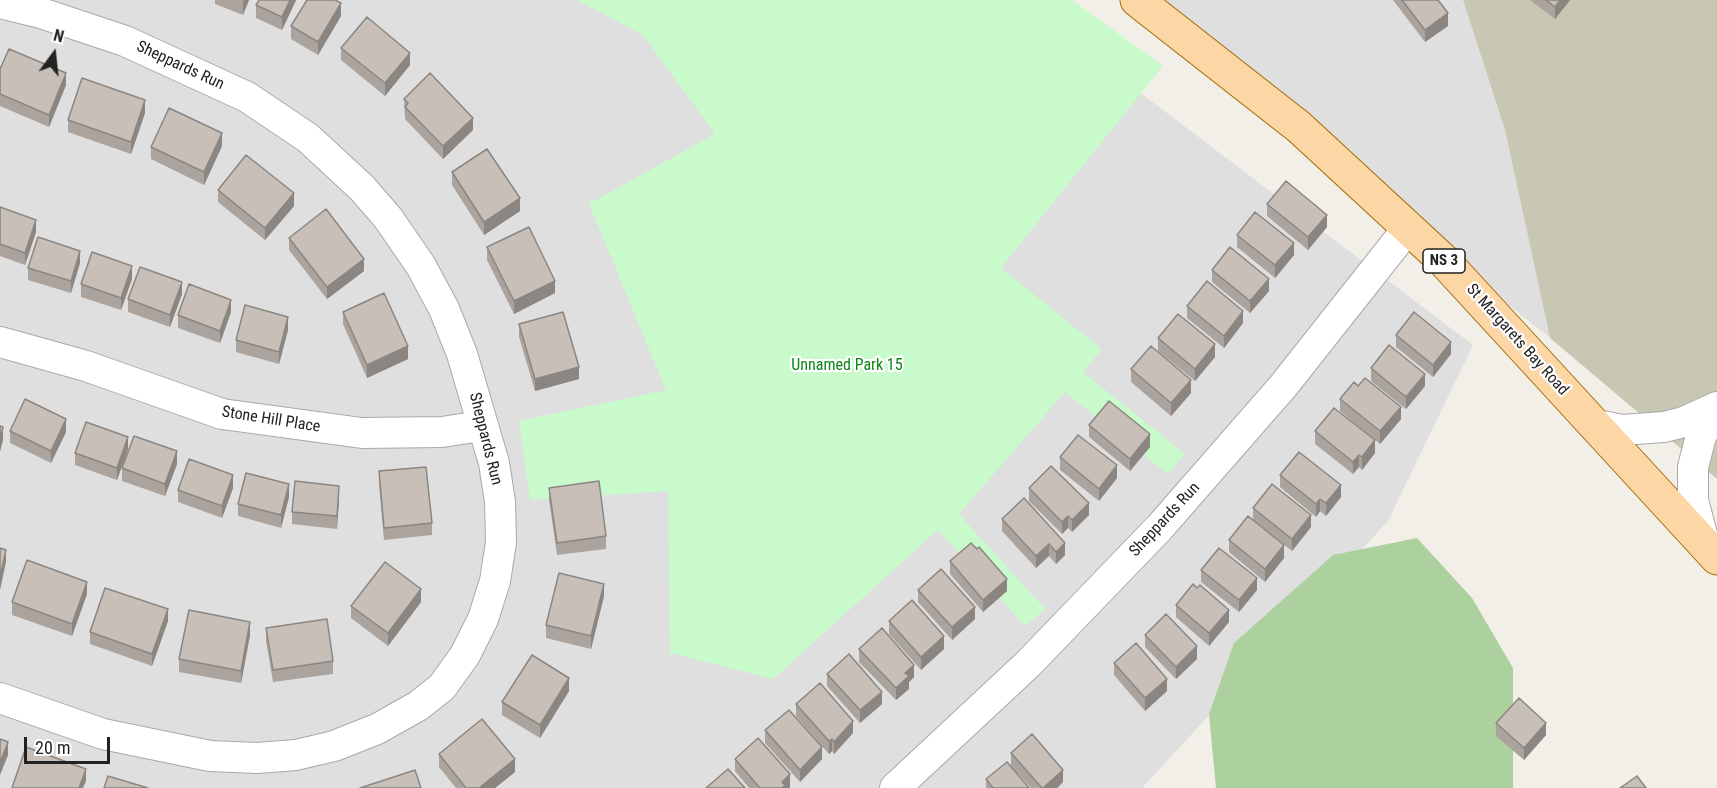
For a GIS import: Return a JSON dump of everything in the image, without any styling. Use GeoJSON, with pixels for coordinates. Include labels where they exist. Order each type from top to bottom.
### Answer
{"type":"FeatureCollection","features":[{"type":"Feature","properties":{"kind":"main road","name":"St Margarets Bay Road"},"geometry":{"type":"LineString","coordinates":[[1137,0],[1299,127],[1443,260],[1523,344],[1592,424],[1711,552]]}},
{"type":"Feature","properties":{"kind":"street","name":"Sheppards Run"},"geometry":{"type":"LineString","coordinates":[[0,3],[83,26],[166,58],[268,110],[308,138],[345,170],[388,218],[421,266],[444,309],[462,354],[481,426],[494,463],[501,542],[495,581],[483,619],[465,655],[442,687],[418,706],[377,729],[334,746],[296,754],[257,758],[210,756],[103,734],[0,698]]}},
{"type":"Feature","properties":{"kind":"street","name":"Sheppards Run"},"geometry":{"type":"LineString","coordinates":[[895,788],[1028,664],[1160,527],[1284,385],[1408,228]]}},
{"type":"Feature","properties":{"kind":"street","name":"Stone Hill Place"},"geometry":{"type":"LineString","coordinates":[[0,342],[86,366],[222,414],[363,434],[442,432],[481,426]]}},
{"type":"Feature","properties":{"kind":"street"},"geometry":{"type":"LineString","coordinates":[[1592,424],[1622,430],[1664,427],[1684,422],[1717,408]]}},
{"type":"Feature","properties":{"kind":"street"},"geometry":{"type":"LineString","coordinates":[[1711,552],[1693,500],[1693,467],[1701,436],[1717,408]]}},
{"type":"Feature","properties":{"kind":"shaded area"},"geometry":{"type":"Polygon","coordinates":[[[0,0],[1018,0],[1473,345],[1388,521],[1142,788],[0,788],[0,0]]]}},
{"type":"Feature","properties":{"kind":"shaded area"},"geometry":{"type":"Polygon","coordinates":[[[1128,0],[1463,0],[1505,130],[1550,338],[1128,0]]]}},
{"type":"Feature","properties":{"kind":"shaded area"},"geometry":{"type":"Polygon","coordinates":[[[1463,0],[1717,0],[1717,479],[1550,338],[1505,130],[1463,0]]]}},
{"type":"Feature","properties":{"kind":"green space","name":"Unnamed Park 15"},"geometry":{"type":"Polygon","coordinates":[[[577,0],[1072,0],[1163,66],[1001,268],[1102,349],[1083,372],[1185,454],[1168,474],[1065,392],[959,514],[1045,609],[1025,626],[938,530],[773,679],[670,653],[668,491],[530,500],[519,421],[666,390],[589,204],[715,134],[643,35],[577,0]]]}},
{"type":"Feature","properties":{"kind":"green space"},"geometry":{"type":"Polygon","coordinates":[[[1417,538],[1472,598],[1513,668],[1513,788],[1216,788],[1209,714],[1234,643],[1333,555],[1417,538]]]}},
{"type":"Feature","properties":{"kind":"building"},"geometry":{"type":"Polygon","coordinates":[[[259,0],[290,0],[282,17],[256,5],[259,0]]]}},
{"type":"Feature","properties":{"kind":"building"},"geometry":{"type":"Polygon","coordinates":[[[307,0],[335,0],[341,3],[318,42],[291,26],[307,0]]]}},
{"type":"Feature","properties":{"kind":"building"},"geometry":{"type":"Polygon","coordinates":[[[1402,0],[1438,0],[1448,13],[1425,30],[1402,0]]]}},
{"type":"Feature","properties":{"kind":"building"},"geometry":{"type":"Polygon","coordinates":[[[1546,0],[1560,0],[1555,7],[1546,0]]]}},
{"type":"Feature","properties":{"kind":"building"},"geometry":{"type":"Polygon","coordinates":[[[367,17],[410,53],[385,83],[341,48],[367,17]]]}},
{"type":"Feature","properties":{"kind":"building"},"geometry":{"type":"Polygon","coordinates":[[[9,49],[66,73],[49,115],[0,94],[0,69],[9,49]]]}},
{"type":"Feature","properties":{"kind":"building"},"geometry":{"type":"Polygon","coordinates":[[[430,73],[473,118],[443,146],[405,107],[408,103],[404,99],[430,73]]]}},
{"type":"Feature","properties":{"kind":"building"},"geometry":{"type":"Polygon","coordinates":[[[82,78],[145,100],[131,142],[68,120],[82,78]]]}},
{"type":"Feature","properties":{"kind":"building"},"geometry":{"type":"Polygon","coordinates":[[[169,108],[222,133],[204,172],[151,147],[169,108]]]}},
{"type":"Feature","properties":{"kind":"building"},"geometry":{"type":"Polygon","coordinates":[[[487,149],[520,198],[484,222],[452,172],[487,149]]]}},
{"type":"Feature","properties":{"kind":"building"},"geometry":{"type":"Polygon","coordinates":[[[246,155],[294,193],[265,228],[218,190],[246,155]]]}},
{"type":"Feature","properties":{"kind":"building"},"geometry":{"type":"Polygon","coordinates":[[[1286,181],[1327,215],[1308,237],[1267,204],[1286,181]]]}},
{"type":"Feature","properties":{"kind":"building"},"geometry":{"type":"Polygon","coordinates":[[[0,207],[36,220],[25,253],[0,244],[0,207]]]}},
{"type":"Feature","properties":{"kind":"building"},"geometry":{"type":"Polygon","coordinates":[[[326,209],[364,259],[327,287],[289,238],[326,209]]]}},
{"type":"Feature","properties":{"kind":"building"},"geometry":{"type":"Polygon","coordinates":[[[1255,212],[1294,243],[1275,265],[1237,235],[1255,212]]]}},
{"type":"Feature","properties":{"kind":"building"},"geometry":{"type":"Polygon","coordinates":[[[529,227],[555,281],[514,301],[487,247],[529,227]]]}},
{"type":"Feature","properties":{"kind":"building"},"geometry":{"type":"Polygon","coordinates":[[[38,237],[80,251],[71,281],[28,268],[38,237]]]}},
{"type":"Feature","properties":{"kind":"building"},"geometry":{"type":"Polygon","coordinates":[[[1230,247],[1269,279],[1250,301],[1212,270],[1230,247]]]}},
{"type":"Feature","properties":{"kind":"building"},"geometry":{"type":"Polygon","coordinates":[[[92,252],[132,266],[121,298],[81,284],[92,252]]]}},
{"type":"Feature","properties":{"kind":"building"},"geometry":{"type":"Polygon","coordinates":[[[140,267],[182,282],[170,315],[128,299],[140,267]]]}},
{"type":"Feature","properties":{"kind":"building"},"geometry":{"type":"Polygon","coordinates":[[[1207,281],[1243,311],[1224,336],[1187,306],[1207,281]]]}},
{"type":"Feature","properties":{"kind":"building"},"geometry":{"type":"Polygon","coordinates":[[[189,284],[231,300],[220,331],[178,315],[189,284]]]}},
{"type":"Feature","properties":{"kind":"building"},"geometry":{"type":"Polygon","coordinates":[[[384,293],[408,346],[367,365],[343,312],[384,293]]]}},
{"type":"Feature","properties":{"kind":"building"},"geometry":{"type":"Polygon","coordinates":[[[245,305],[288,317],[279,352],[236,340],[245,305]]]}},
{"type":"Feature","properties":{"kind":"building"},"geometry":{"type":"Polygon","coordinates":[[[563,312],[579,367],[535,379],[519,324],[563,312]]]}},
{"type":"Feature","properties":{"kind":"building"},"geometry":{"type":"Polygon","coordinates":[[[1414,312],[1451,342],[1433,365],[1396,335],[1414,312]]]}},
{"type":"Feature","properties":{"kind":"building"},"geometry":{"type":"Polygon","coordinates":[[[1178,314],[1215,344],[1195,369],[1158,338],[1178,314]]]}},
{"type":"Feature","properties":{"kind":"building"},"geometry":{"type":"Polygon","coordinates":[[[1389,345],[1425,374],[1406,397],[1371,368],[1389,345]]]}},
{"type":"Feature","properties":{"kind":"building"},"geometry":{"type":"Polygon","coordinates":[[[1151,346],[1191,380],[1171,403],[1131,369],[1151,346]]]}},
{"type":"Feature","properties":{"kind":"building"},"geometry":{"type":"Polygon","coordinates":[[[1365,378],[1401,407],[1380,431],[1340,399],[1354,382],[1358,386],[1365,378]]]}},
{"type":"Feature","properties":{"kind":"building"},"geometry":{"type":"Polygon","coordinates":[[[25,399],[66,419],[51,451],[10,431],[25,399]]]}},
{"type":"Feature","properties":{"kind":"building"},"geometry":{"type":"Polygon","coordinates":[[[1109,401],[1150,434],[1130,459],[1089,425],[1109,401]]]}},
{"type":"Feature","properties":{"kind":"building"},"geometry":{"type":"Polygon","coordinates":[[[1334,408],[1375,440],[1362,457],[1359,455],[1353,462],[1315,431],[1334,408]]]}},
{"type":"Feature","properties":{"kind":"building"},"geometry":{"type":"Polygon","coordinates":[[[86,422],[128,437],[117,468],[75,453],[86,422]]]}},
{"type":"Feature","properties":{"kind":"building"},"geometry":{"type":"Polygon","coordinates":[[[1078,435],[1117,465],[1099,489],[1060,457],[1078,435]]]}},
{"type":"Feature","properties":{"kind":"building"},"geometry":{"type":"Polygon","coordinates":[[[134,436],[177,451],[165,484],[122,468],[134,436]]]}},
{"type":"Feature","properties":{"kind":"building"},"geometry":{"type":"Polygon","coordinates":[[[1299,452],[1341,485],[1326,503],[1320,499],[1316,504],[1280,475],[1299,452]]]}},
{"type":"Feature","properties":{"kind":"building"},"geometry":{"type":"Polygon","coordinates":[[[189,459],[233,475],[222,506],[178,490],[189,459]]]}},
{"type":"Feature","properties":{"kind":"building"},"geometry":{"type":"Polygon","coordinates":[[[1051,466],[1089,503],[1072,520],[1068,516],[1062,522],[1029,488],[1051,466]]]}},
{"type":"Feature","properties":{"kind":"building"},"geometry":{"type":"Polygon","coordinates":[[[426,467],[432,523],[384,528],[379,471],[426,467]]]}},
{"type":"Feature","properties":{"kind":"building"},"geometry":{"type":"Polygon","coordinates":[[[246,473],[289,484],[281,515],[238,504],[246,473]]]}},
{"type":"Feature","properties":{"kind":"building"},"geometry":{"type":"Polygon","coordinates":[[[295,481],[339,486],[337,516],[292,512],[295,481]]]}},
{"type":"Feature","properties":{"kind":"building"},"geometry":{"type":"Polygon","coordinates":[[[599,481],[606,536],[557,543],[549,488],[599,481]]]}},
{"type":"Feature","properties":{"kind":"building"},"geometry":{"type":"Polygon","coordinates":[[[1272,484],[1311,515],[1292,539],[1253,508],[1272,484]]]}},
{"type":"Feature","properties":{"kind":"building"},"geometry":{"type":"Polygon","coordinates":[[[1024,498],[1065,543],[1056,552],[1049,544],[1036,556],[1002,519],[1024,498]]]}},
{"type":"Feature","properties":{"kind":"building"},"geometry":{"type":"Polygon","coordinates":[[[1248,516],[1284,545],[1265,569],[1229,540],[1248,516]]]}},
{"type":"Feature","properties":{"kind":"building"},"geometry":{"type":"Polygon","coordinates":[[[971,543],[977,549],[979,547],[1007,579],[983,600],[950,561],[971,543]]]}},
{"type":"Feature","properties":{"kind":"building"},"geometry":{"type":"Polygon","coordinates":[[[0,548],[6,550],[0,577],[0,548]]]}},
{"type":"Feature","properties":{"kind":"building"},"geometry":{"type":"Polygon","coordinates":[[[1219,548],[1257,578],[1239,600],[1201,570],[1219,548]]]}},
{"type":"Feature","properties":{"kind":"building"},"geometry":{"type":"Polygon","coordinates":[[[27,560],[87,582],[72,624],[12,602],[27,560]]]}},
{"type":"Feature","properties":{"kind":"building"},"geometry":{"type":"Polygon","coordinates":[[[385,562],[421,589],[388,633],[351,606],[385,562]]]}},
{"type":"Feature","properties":{"kind":"building"},"geometry":{"type":"Polygon","coordinates":[[[941,569],[975,607],[952,627],[918,590],[941,569]]]}},
{"type":"Feature","properties":{"kind":"building"},"geometry":{"type":"Polygon","coordinates":[[[559,573],[604,584],[591,636],[546,625],[559,573]]]}},
{"type":"Feature","properties":{"kind":"building"},"geometry":{"type":"Polygon","coordinates":[[[1193,584],[1197,588],[1200,585],[1229,610],[1209,633],[1176,605],[1193,584]]]}},
{"type":"Feature","properties":{"kind":"building"},"geometry":{"type":"Polygon","coordinates":[[[105,588],[168,609],[152,654],[90,632],[105,588]]]}},
{"type":"Feature","properties":{"kind":"building"},"geometry":{"type":"Polygon","coordinates":[[[912,600],[944,636],[921,657],[889,621],[912,600]]]}},
{"type":"Feature","properties":{"kind":"building"},"geometry":{"type":"Polygon","coordinates":[[[189,610],[250,622],[241,671],[179,659],[189,610]]]}},
{"type":"Feature","properties":{"kind":"building"},"geometry":{"type":"Polygon","coordinates":[[[1166,614],[1197,646],[1176,667],[1145,635],[1166,614]]]}},
{"type":"Feature","properties":{"kind":"building"},"geometry":{"type":"Polygon","coordinates":[[[327,619],[333,661],[273,670],[266,628],[327,619]]]}},
{"type":"Feature","properties":{"kind":"building"},"geometry":{"type":"Polygon","coordinates":[[[882,628],[914,665],[905,673],[909,676],[896,688],[859,649],[882,628]]]}},
{"type":"Feature","properties":{"kind":"building"},"geometry":{"type":"Polygon","coordinates":[[[1136,643],[1167,679],[1145,698],[1114,663],[1136,643]]]}},
{"type":"Feature","properties":{"kind":"building"},"geometry":{"type":"Polygon","coordinates":[[[849,654],[882,692],[860,710],[827,674],[849,654]]]}},
{"type":"Feature","properties":{"kind":"building"},"geometry":{"type":"Polygon","coordinates":[[[532,655],[569,678],[540,725],[502,702],[532,655]]]}},
{"type":"Feature","properties":{"kind":"building"},"geometry":{"type":"Polygon","coordinates":[[[820,683],[853,721],[834,742],[832,739],[829,741],[796,704],[820,683]]]}},
{"type":"Feature","properties":{"kind":"building"},"geometry":{"type":"Polygon","coordinates":[[[1519,698],[1546,723],[1524,748],[1496,723],[1519,698]]]}},
{"type":"Feature","properties":{"kind":"building"},"geometry":{"type":"Polygon","coordinates":[[[789,710],[822,747],[800,770],[765,730],[789,710]]]}},
{"type":"Feature","properties":{"kind":"building"},"geometry":{"type":"Polygon","coordinates":[[[482,719],[515,759],[479,788],[466,788],[439,754],[482,719]]]}},
{"type":"Feature","properties":{"kind":"building"},"geometry":{"type":"Polygon","coordinates":[[[1032,734],[1063,770],[1043,788],[1011,753],[1032,734]]]}},
{"type":"Feature","properties":{"kind":"building"},"geometry":{"type":"Polygon","coordinates":[[[758,738],[790,774],[782,782],[785,785],[782,788],[760,788],[735,759],[758,738]]]}},
{"type":"Feature","properties":{"kind":"building"},"geometry":{"type":"Polygon","coordinates":[[[0,739],[8,742],[0,763],[0,739]]]}},
{"type":"Feature","properties":{"kind":"building"},"geometry":{"type":"Polygon","coordinates":[[[26,747],[86,769],[79,788],[12,788],[26,747]]]}},
{"type":"Feature","properties":{"kind":"building"},"geometry":{"type":"Polygon","coordinates":[[[1007,762],[1029,788],[993,788],[986,779],[1007,762]]]}},
{"type":"Feature","properties":{"kind":"building"},"geometry":{"type":"Polygon","coordinates":[[[728,769],[745,788],[706,788],[728,769]]]}},
{"type":"Feature","properties":{"kind":"building"},"geometry":{"type":"Polygon","coordinates":[[[415,770],[421,788],[360,788],[415,770]]]}},
{"type":"Feature","properties":{"kind":"building"},"geometry":{"type":"Polygon","coordinates":[[[108,776],[148,788],[104,788],[108,776]]]}},
{"type":"Feature","properties":{"kind":"building"},"geometry":{"type":"Polygon","coordinates":[[[1637,776],[1646,788],[1620,788],[1637,776]]]}}]}
